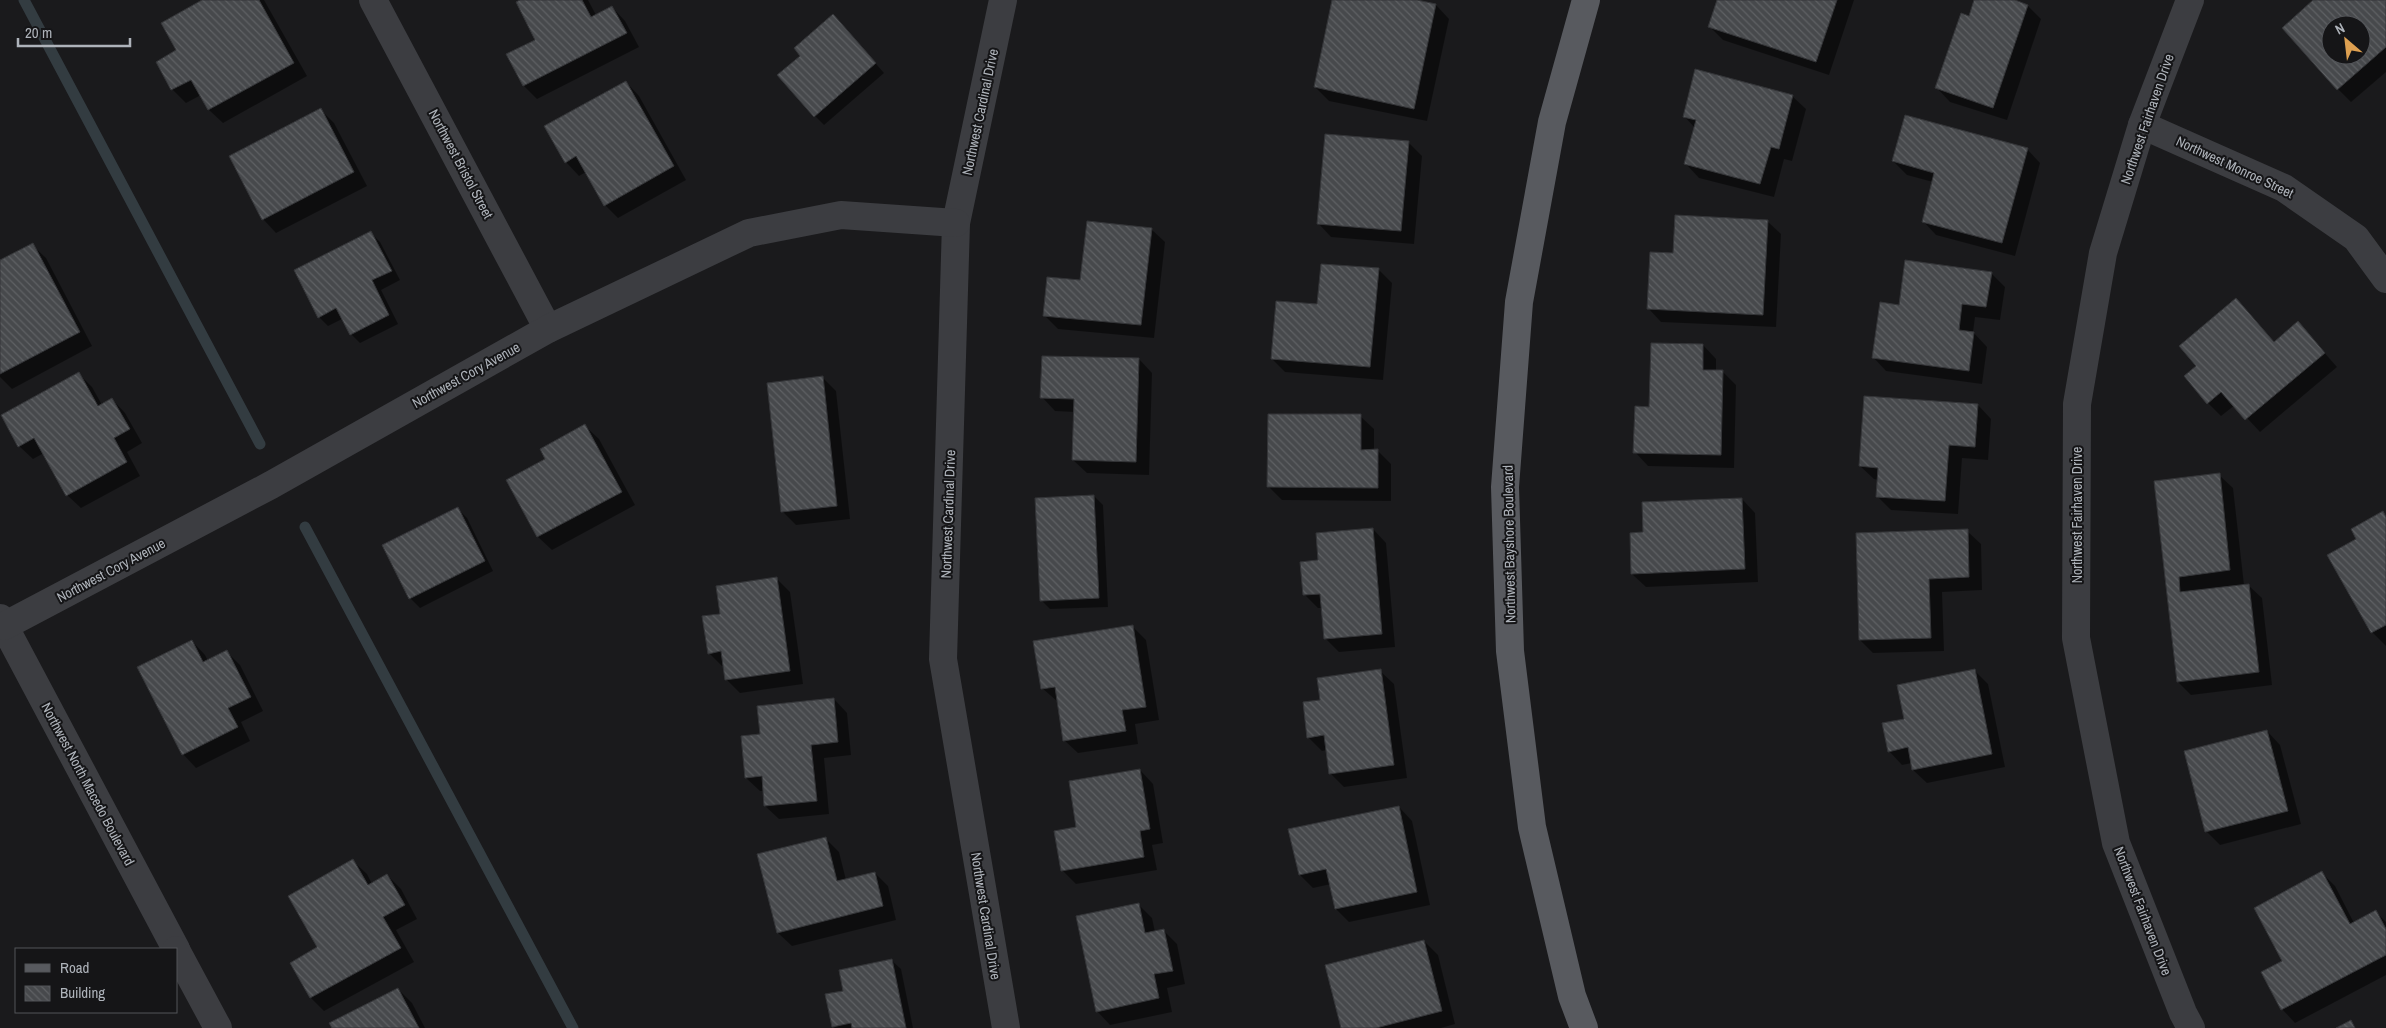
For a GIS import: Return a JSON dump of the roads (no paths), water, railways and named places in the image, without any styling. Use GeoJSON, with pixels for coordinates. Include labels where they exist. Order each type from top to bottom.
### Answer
{"type":"FeatureCollection","features":[{"type":"Feature","properties":{"kind":"main road","name":"Northwest Bayshore Boulevard"},"geometry":{"type":"LineString","coordinates":[[1584,1028],[1572,996],[1532,827],[1510,651],[1505,487],[1519,302],[1552,122],[1586,0]]}},
{"type":"Feature","properties":{"kind":"street","name":"Northwest Bristol Street"},"geometry":{"type":"LineString","coordinates":[[373,0],[548,329]]}},
{"type":"Feature","properties":{"kind":"street","name":"Northwest Cardinal Drive"},"geometry":{"type":"LineString","coordinates":[[1003,0],[956,223],[943,660],[1006,1028]]}},
{"type":"Feature","properties":{"kind":"street","name":"Northwest Fairhaven Drive"},"geometry":{"type":"LineString","coordinates":[[2190,0],[2142,125],[2103,253],[2077,404],[2076,638],[2116,843],[2179,1004],[2191,1028]]}},
{"type":"Feature","properties":{"kind":"street","name":"Northwest Monroe Street"},"geometry":{"type":"LineString","coordinates":[[2142,125],[2284,188],[2356,238],[2386,279]]}},
{"type":"Feature","properties":{"kind":"street","name":"Northwest Cory Avenue"},"geometry":{"type":"LineString","coordinates":[[2,622],[271,485],[548,329],[748,233],[841,215],[956,223]]}},
{"type":"Feature","properties":{"kind":"street","name":"Northwest North Macedo Boulevard"},"geometry":{"type":"LineString","coordinates":[[2,622],[175,948]]}},
{"type":"Feature","properties":{"kind":"street","name":"Northwest North Macedo Boulevard"},"geometry":{"type":"LineString","coordinates":[[178,954],[218,1028]]}},
{"type":"Feature","properties":{"kind":"waterway"},"geometry":{"type":"LineString","coordinates":[[24,0],[260,444]]}},
{"type":"Feature","properties":{"kind":"waterway"},"geometry":{"type":"LineString","coordinates":[[305,527],[573,1028]]}}]}
